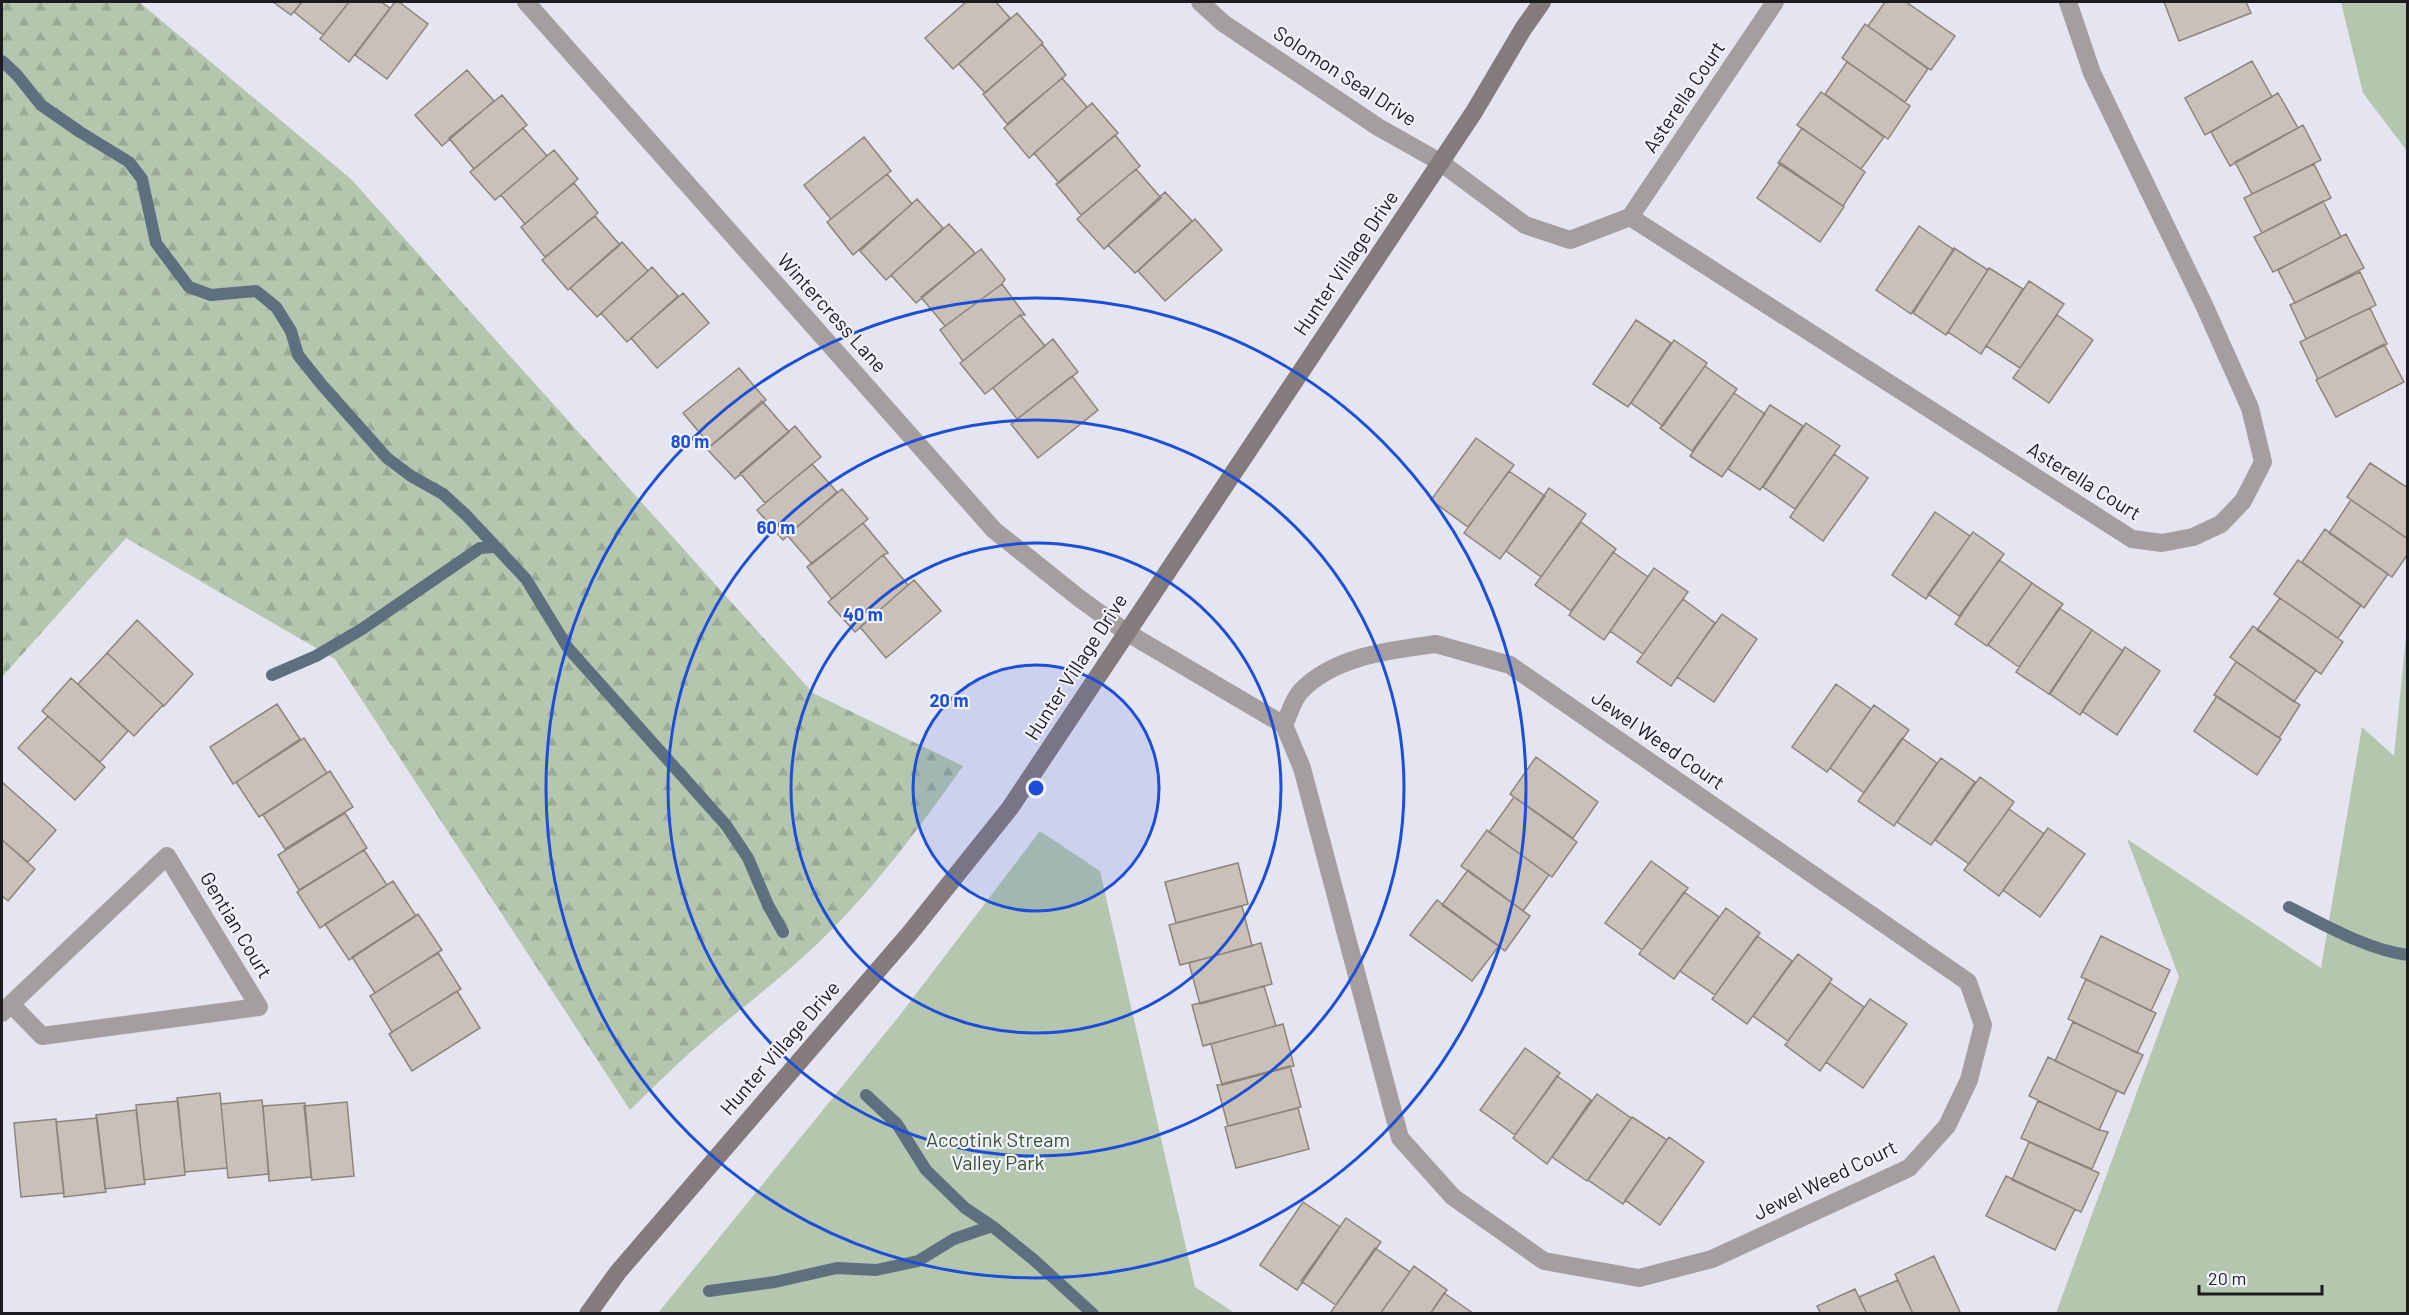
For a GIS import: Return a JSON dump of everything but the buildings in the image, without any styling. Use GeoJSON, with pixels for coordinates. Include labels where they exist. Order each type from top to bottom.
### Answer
{"type":"FeatureCollection","features":[{"type":"Feature","properties":{"kind":"street","name":"Wintercress Lane"},"geometry":{"type":"LineString","coordinates":[[526,2],[994,530],[1078,598],[1126,632]]}},
{"type":"Feature","properties":{"kind":"street","name":"Solomon Seal Drive"},"geometry":{"type":"LineString","coordinates":[[1200,2],[1223,23],[1378,127],[1440,162]]}},
{"type":"Feature","properties":{"kind":"street","name":"Hunter Village Drive"},"geometry":{"type":"LineString","coordinates":[[588,1314],[626,1263],[909,933],[1010,808],[1440,162],[1542,2]]}},
{"type":"Feature","properties":{"kind":"street","name":"Asterella Court"},"geometry":{"type":"LineString","coordinates":[[1775,2],[1630,217],[2132,540],[2162,543],[2193,537],[2221,524],[2244,501],[2263,462],[2250,408],[2204,305],[2092,73],[2068,2]]}},
{"type":"Feature","properties":{"kind":"street"},"geometry":{"type":"LineString","coordinates":[[1440,162],[1525,225],[1570,240],[1630,217]]}},
{"type":"Feature","properties":{"kind":"street"},"geometry":{"type":"LineString","coordinates":[[1126,632],[1284,725]]}},
{"type":"Feature","properties":{"kind":"street","name":"Jewel Weed Court"},"geometry":{"type":"LineString","coordinates":[[1436,645],[1510,665],[1968,982],[1983,1025],[1969,1080],[1947,1126],[1909,1168],[1712,1259],[1639,1278],[1544,1261],[1453,1197],[1400,1138],[1302,768],[1284,725],[1299,692],[1322,674],[1378,651],[1436,645]]}},
{"type":"Feature","properties":{"kind":"street","name":"Gentian Court"},"geometry":{"type":"LineString","coordinates":[[167,856],[259,1006],[42,1036],[6,1009],[167,856]]}},
{"type":"Feature","properties":{"kind":"green space"},"geometry":{"type":"Polygon","coordinates":[[[2,2],[139,2],[351,179],[813,693],[963,766],[894,860],[836,925],[785,973],[685,1057],[630,1110],[335,659],[126,538],[2,677],[2,2]]]}},
{"type":"Feature","properties":{"kind":"green space"},"geometry":{"type":"Polygon","coordinates":[[[2341,2],[2407,2],[2407,151],[2363,93],[2341,2]]]}},
{"type":"Feature","properties":{"kind":"green space"},"geometry":{"type":"Polygon","coordinates":[[[2407,626],[2407,1313],[2056,1313],[2179,977],[2127,839],[2321,968],[2362,727],[2394,756],[2407,626]]]}},
{"type":"Feature","properties":{"kind":"green space","name":"Accotink Stream Valley Park"},"geometry":{"type":"Polygon","coordinates":[[[1040,831],[1100,871],[1195,1287],[1235,1313],[658,1313],[900,1015],[1040,831]]]}},
{"type":"Feature","properties":{"kind":"waterway"},"geometry":{"type":"LineString","coordinates":[[2,61],[17,75],[41,105],[129,162],[142,179],[156,243],[189,287],[211,295],[256,291],[276,307],[291,331],[298,355],[387,458],[411,476],[443,494],[526,579],[568,648],[726,825],[748,858],[768,905],[783,932]]}},
{"type":"Feature","properties":{"kind":"waterway"},"geometry":{"type":"LineString","coordinates":[[272,675],[316,656],[362,629],[480,548],[495,547]]}},
{"type":"Feature","properties":{"kind":"waterway"},"geometry":{"type":"LineString","coordinates":[[2289,907],[2362,942],[2408,955]]}},
{"type":"Feature","properties":{"kind":"waterway"},"geometry":{"type":"LineString","coordinates":[[866,1095],[897,1124],[926,1170],[965,1208],[992,1226],[1034,1260],[1093,1314]]}},
{"type":"Feature","properties":{"kind":"waterway"},"geometry":{"type":"LineString","coordinates":[[709,1291],[775,1282],[837,1268],[876,1270],[918,1261],[954,1239],[992,1226]]}}]}
